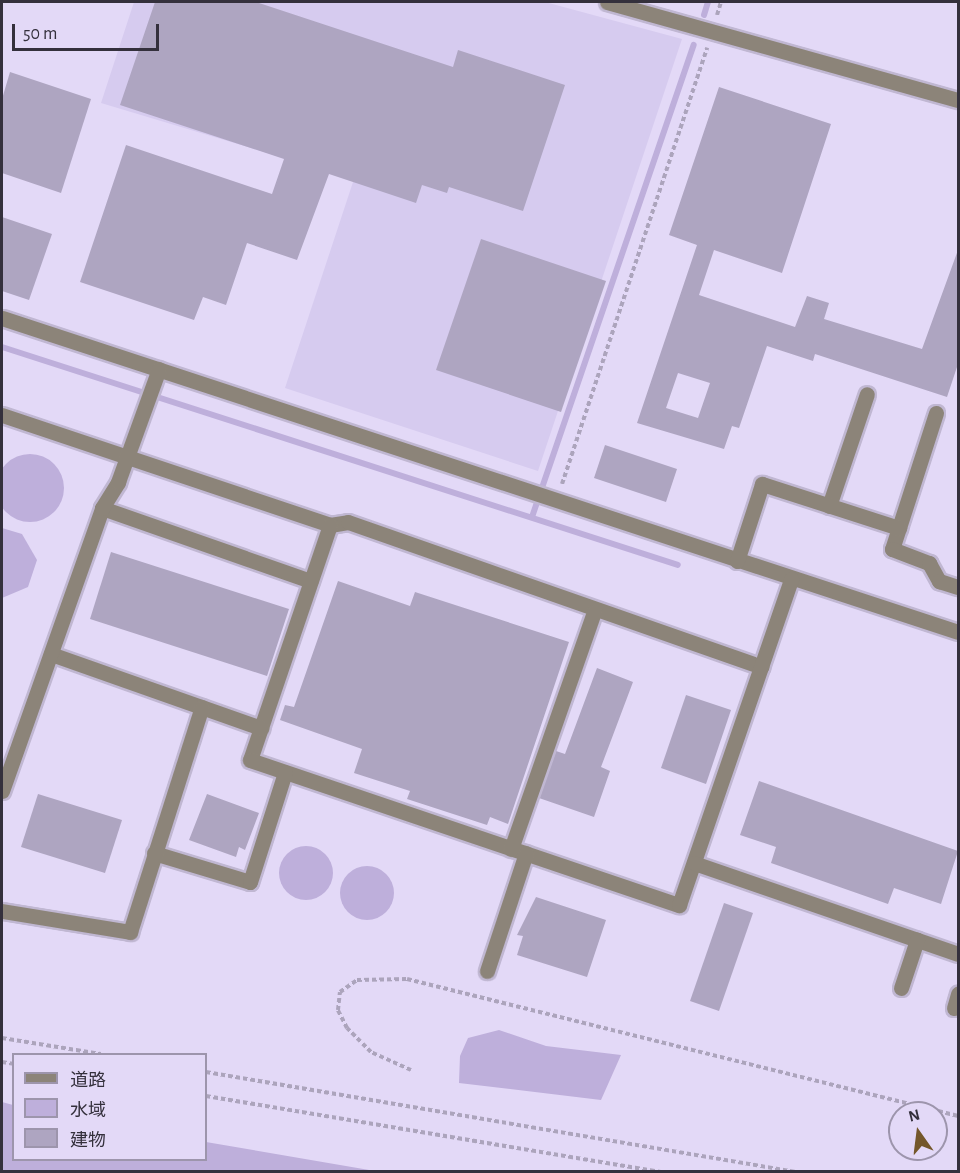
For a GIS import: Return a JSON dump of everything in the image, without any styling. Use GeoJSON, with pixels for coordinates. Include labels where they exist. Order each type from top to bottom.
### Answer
{"type":"FeatureCollection","features":[{"type":"Feature","properties":{"kind":"street"},"geometry":{"type":"LineString","coordinates":[[607,2],[958,100]]}},
{"type":"Feature","properties":{"kind":"street"},"geometry":{"type":"LineString","coordinates":[[2,318],[958,632]]}},
{"type":"Feature","properties":{"kind":"street"},"geometry":{"type":"LineString","coordinates":[[2,791],[102,508],[127,458],[159,369]]}},
{"type":"Feature","properties":{"kind":"street"},"geometry":{"type":"LineString","coordinates":[[829,506],[867,394]]}},
{"type":"Feature","properties":{"kind":"street"},"geometry":{"type":"LineString","coordinates":[[936,413],[892,549],[929,563],[939,581],[958,587]]}},
{"type":"Feature","properties":{"kind":"street"},"geometry":{"type":"LineString","coordinates":[[2,415],[330,525],[348,522],[594,612],[761,666]]}},
{"type":"Feature","properties":{"kind":"street"},"geometry":{"type":"LineString","coordinates":[[737,561],[762,484],[899,528]]}},
{"type":"Feature","properties":{"kind":"street"},"geometry":{"type":"LineString","coordinates":[[102,508],[311,581]]}},
{"type":"Feature","properties":{"kind":"street"},"geometry":{"type":"LineString","coordinates":[[330,525],[250,760],[679,905],[791,579]]}},
{"type":"Feature","properties":{"kind":"street"},"geometry":{"type":"LineString","coordinates":[[487,971],[518,851],[594,612]]}},
{"type":"Feature","properties":{"kind":"street"},"geometry":{"type":"LineString","coordinates":[[51,654],[261,728]]}},
{"type":"Feature","properties":{"kind":"street"},"geometry":{"type":"LineString","coordinates":[[2,911],[130,932],[202,707]]}},
{"type":"Feature","properties":{"kind":"street"},"geometry":{"type":"LineString","coordinates":[[154,853],[250,882],[285,772]]}},
{"type":"Feature","properties":{"kind":"street"},"geometry":{"type":"LineString","coordinates":[[694,863],[958,954]]}},
{"type":"Feature","properties":{"kind":"street"},"geometry":{"type":"LineString","coordinates":[[901,988],[917,940]]}},
{"type":"Feature","properties":{"kind":"path"},"geometry":{"type":"LineString","coordinates":[[716,17],[721,2]]}},
{"type":"Feature","properties":{"kind":"path"},"geometry":{"type":"LineString","coordinates":[[562,484],[709,44]]}},
{"type":"Feature","properties":{"kind":"path"},"geometry":{"type":"LineString","coordinates":[[411,1070],[371,1052],[347,1028],[338,1010],[340,992],[357,980],[407,979],[958,1116]]}},
{"type":"Feature","properties":{"kind":"path"},"geometry":{"type":"LineString","coordinates":[[2,1038],[95,1053]]}},
{"type":"Feature","properties":{"kind":"path"},"geometry":{"type":"LineString","coordinates":[[207,1072],[796,1172]]}},
{"type":"Feature","properties":{"kind":"path"},"geometry":{"type":"LineString","coordinates":[[207,1096],[661,1172]]}},
{"type":"Feature","properties":{"kind":"shaded area"},"geometry":{"type":"Polygon","coordinates":[[[134,2],[545,2],[682,39],[538,471],[285,388],[354,179],[101,103],[134,2]]]}},
{"type":"Feature","properties":{"kind":"water"},"geometry":{"type":"Polygon","coordinates":[[[23,455],[37,455],[49,460],[58,469],[63,481],[63,495],[58,507],[49,516],[37,521],[23,521],[11,516],[-1,501],[-1,475],[2,469],[11,460],[23,455]]]}},
{"type":"Feature","properties":{"kind":"water"},"geometry":{"type":"Polygon","coordinates":[[[2,528],[22,534],[37,560],[28,587],[2,598],[2,528]]]}},
{"type":"Feature","properties":{"kind":"water"},"geometry":{"type":"Polygon","coordinates":[[[306,846],[316,848],[325,854],[331,863],[333,873],[331,883],[325,892],[316,898],[306,900],[296,898],[287,892],[281,883],[279,873],[281,863],[287,854],[296,848],[306,846]]]}},
{"type":"Feature","properties":{"kind":"water"},"geometry":{"type":"Polygon","coordinates":[[[367,866],[377,868],[386,874],[392,883],[394,893],[392,903],[386,912],[377,918],[367,920],[357,918],[348,912],[342,903],[340,893],[342,883],[348,874],[357,868],[367,866]]]}},
{"type":"Feature","properties":{"kind":"water"},"geometry":{"type":"Polygon","coordinates":[[[499,1030],[546,1046],[621,1055],[601,1100],[459,1083],[460,1056],[468,1038],[499,1030]]]}},
{"type":"Feature","properties":{"kind":"water"},"geometry":{"type":"Polygon","coordinates":[[[2,1102],[12,1105],[12,1161],[207,1161],[207,1142],[375,1171],[2,1171],[2,1102]]]}},
{"type":"Feature","properties":{"kind":"building"},"geometry":{"type":"Polygon","coordinates":[[[155,2],[256,2],[453,67],[458,50],[565,85],[523,211],[449,187],[447,193],[422,185],[416,203],[329,174],[297,260],[247,243],[226,305],[203,297],[194,320],[80,282],[126,145],[272,194],[284,159],[120,105],[155,2]]]}},
{"type":"Feature","properties":{"kind":"building"},"geometry":{"type":"Polygon","coordinates":[[[10,72],[91,99],[61,193],[2,173],[2,99],[10,72]]]}},
{"type":"Feature","properties":{"kind":"building"},"geometry":{"type":"Polygon","coordinates":[[[719,87],[831,124],[782,273],[714,250],[699,295],[795,327],[807,296],[829,303],[824,319],[922,349],[958,250],[958,364],[947,397],[815,354],[813,361],[767,346],[739,428],[732,426],[724,449],[637,423],[697,245],[669,235],[719,87]],[[678,373],[666,408],[698,418],[710,383],[678,373]]]}},
{"type":"Feature","properties":{"kind":"building"},"geometry":{"type":"Polygon","coordinates":[[[2,217],[52,234],[29,300],[2,291],[2,217]]]}},
{"type":"Feature","properties":{"kind":"building"},"geometry":{"type":"Polygon","coordinates":[[[481,239],[606,281],[561,412],[436,370],[481,239]]]}},
{"type":"Feature","properties":{"kind":"building"},"geometry":{"type":"Polygon","coordinates":[[[605,445],[677,469],[666,502],[594,478],[605,445]]]}},
{"type":"Feature","properties":{"kind":"building"},"geometry":{"type":"Polygon","coordinates":[[[111,552],[289,609],[267,676],[90,619],[111,552]]]}},
{"type":"Feature","properties":{"kind":"building"},"geometry":{"type":"Polygon","coordinates":[[[338,581],[410,606],[415,592],[569,642],[508,824],[490,817],[487,825],[407,799],[410,791],[354,773],[362,749],[280,720],[285,705],[294,707],[338,581]]]}},
{"type":"Feature","properties":{"kind":"building"},"geometry":{"type":"Polygon","coordinates":[[[597,668],[633,682],[601,767],[610,771],[594,817],[539,798],[556,751],[565,754],[597,668]]]}},
{"type":"Feature","properties":{"kind":"building"},"geometry":{"type":"Polygon","coordinates":[[[686,695],[731,710],[706,784],[661,768],[686,695]]]}},
{"type":"Feature","properties":{"kind":"building"},"geometry":{"type":"Polygon","coordinates":[[[759,781],[958,851],[941,904],[894,888],[888,904],[771,863],[776,847],[740,835],[759,781]]]}},
{"type":"Feature","properties":{"kind":"building"},"geometry":{"type":"Polygon","coordinates":[[[38,794],[122,820],[105,873],[21,847],[38,794]]]}},
{"type":"Feature","properties":{"kind":"building"},"geometry":{"type":"Polygon","coordinates":[[[207,794],[259,813],[245,850],[239,847],[236,857],[189,840],[207,794]]]}},
{"type":"Feature","properties":{"kind":"building"},"geometry":{"type":"Polygon","coordinates":[[[536,897],[606,920],[587,977],[517,955],[523,936],[517,935],[536,897]]]}},
{"type":"Feature","properties":{"kind":"building"},"geometry":{"type":"Polygon","coordinates":[[[724,903],[753,913],[719,1011],[690,1001],[724,903]]]}},
{"type":"Feature","properties":{"kind":"waterway"},"geometry":{"type":"LineString","coordinates":[[704,15],[708,2]]}},
{"type":"Feature","properties":{"kind":"waterway"},"geometry":{"type":"LineString","coordinates":[[532,517],[694,45]]}},
{"type":"Feature","properties":{"kind":"waterway"},"geometry":{"type":"LineString","coordinates":[[2,347],[678,565]]}}]}
